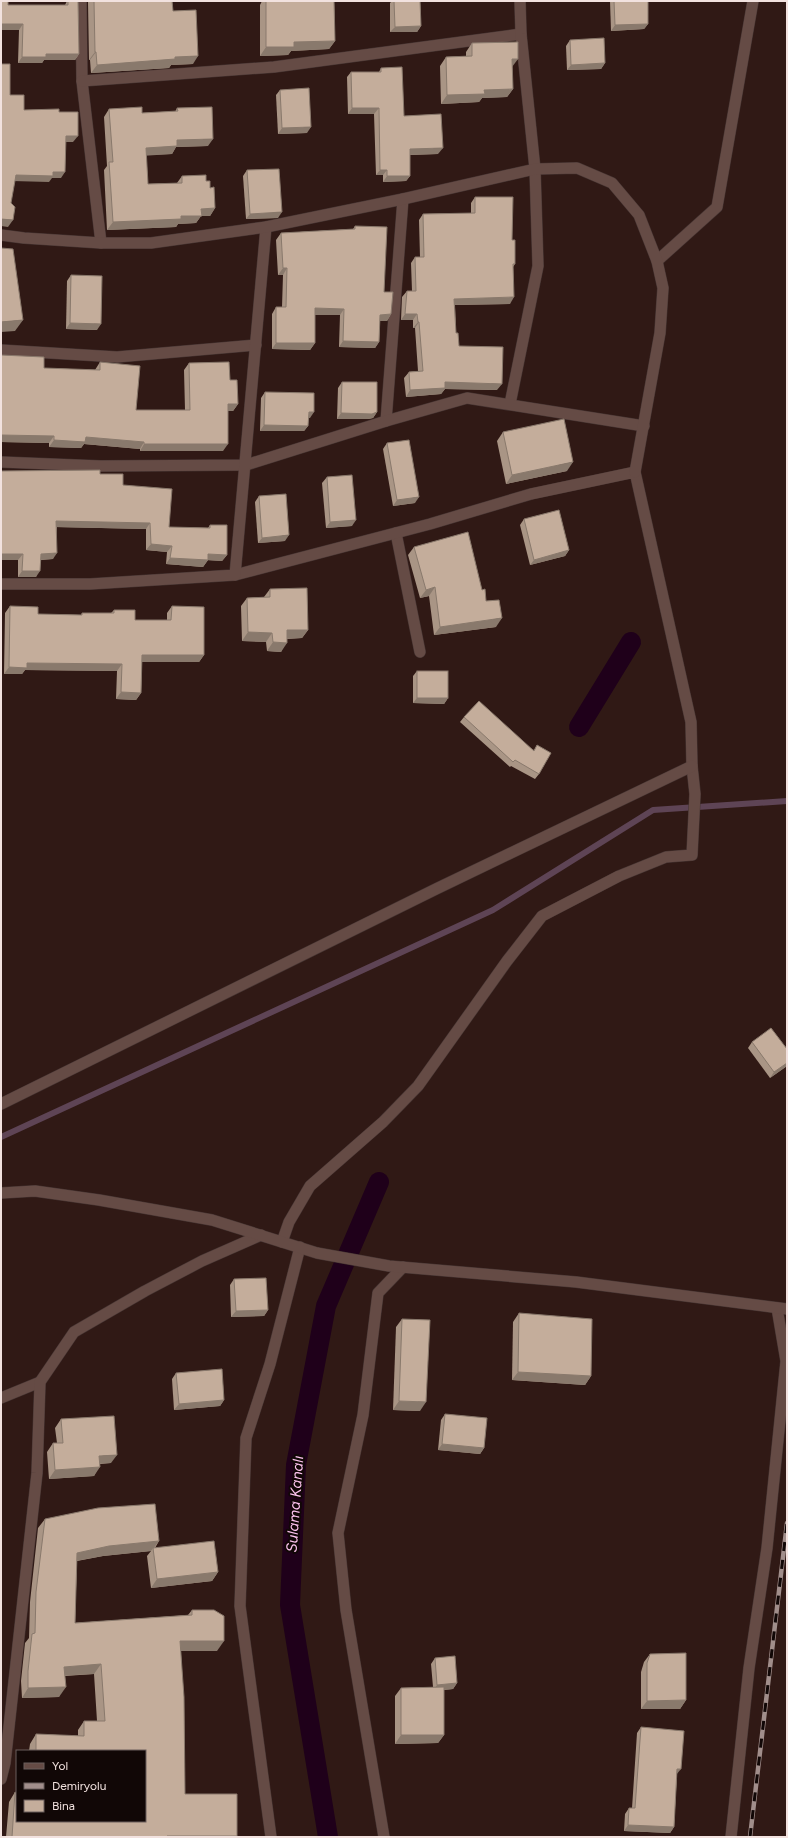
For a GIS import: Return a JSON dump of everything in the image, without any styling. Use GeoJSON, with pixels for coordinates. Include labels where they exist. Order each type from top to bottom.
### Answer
{"type":"FeatureCollection","features":[{"type":"Feature","properties":{"kind":"street"},"geometry":{"type":"LineString","coordinates":[[81,1],[82,81],[101,243]]}},
{"type":"Feature","properties":{"kind":"street"},"geometry":{"type":"LineString","coordinates":[[510,404],[538,266],[535,169],[521,34],[520,1]]}},
{"type":"Feature","properties":{"kind":"street"},"geometry":{"type":"LineString","coordinates":[[657,261],[717,207],[753,1]]}},
{"type":"Feature","properties":{"kind":"street"},"geometry":{"type":"LineString","coordinates":[[82,81],[274,68],[521,34]]}},
{"type":"Feature","properties":{"kind":"street"},"geometry":{"type":"LineString","coordinates":[[1,235],[101,243],[151,243],[266,227],[402,199],[535,169],[577,168],[612,183],[638,215],[657,261],[663,288],[660,334],[635,472],[691,722],[692,766],[695,794],[692,856],[666,857],[618,876],[542,916],[507,961],[418,1086],[382,1122],[310,1186],[289,1222],[282,1242]]}},
{"type":"Feature","properties":{"kind":"street"},"geometry":{"type":"LineString","coordinates":[[386,421],[402,199]]}},
{"type":"Feature","properties":{"kind":"street"},"geometry":{"type":"LineString","coordinates":[[234,575],[246,464],[266,227]]}},
{"type":"Feature","properties":{"kind":"street"},"geometry":{"type":"LineString","coordinates":[[1,350],[117,357],[256,345]]}},
{"type":"Feature","properties":{"kind":"street"},"geometry":{"type":"LineString","coordinates":[[1,462],[101,466],[246,464],[467,398],[644,426]]}},
{"type":"Feature","properties":{"kind":"street"},"geometry":{"type":"LineString","coordinates":[[1,584],[90,584],[234,575],[396,534],[530,494],[635,472]]}},
{"type":"Feature","properties":{"kind":"street"},"geometry":{"type":"LineString","coordinates":[[396,534],[420,652]]}},
{"type":"Feature","properties":{"kind":"street"},"geometry":{"type":"LineString","coordinates":[[1,1104],[436,889],[692,766]]}},
{"type":"Feature","properties":{"kind":"street"},"geometry":{"type":"LineString","coordinates":[[1,1193],[36,1191],[99,1200],[212,1220],[317,1252],[390,1266],[576,1282],[782,1308],[786,1361],[767,1548],[749,1668],[731,1837]]}},
{"type":"Feature","properties":{"kind":"street"},"geometry":{"type":"LineString","coordinates":[[1,1778],[5,1763],[21,1633],[37,1473],[40,1382],[74,1332],[145,1290],[190,1267],[261,1235]]}},
{"type":"Feature","properties":{"kind":"street"},"geometry":{"type":"LineString","coordinates":[[271,1837],[240,1606],[246,1438],[270,1364],[300,1247]]}},
{"type":"Feature","properties":{"kind":"street"},"geometry":{"type":"LineString","coordinates":[[384,1837],[346,1610],[338,1533],[363,1415],[378,1293],[402,1267]]}},
{"type":"Feature","properties":{"kind":"street"},"geometry":{"type":"LineString","coordinates":[[1,1398],[40,1382]]}},
{"type":"Feature","properties":{"kind":"building"},"geometry":{"type":"Polygon","coordinates":[[[1,1],[8,1],[8,5],[68,5],[68,1],[78,1],[79,54],[46,54],[46,57],[22,57],[23,24],[1,24],[1,1]]]}},
{"type":"Feature","properties":{"kind":"building"},"geometry":{"type":"Polygon","coordinates":[[[94,1],[172,1],[173,11],[196,10],[198,56],[97,65],[95,52],[94,1]]]}},
{"type":"Feature","properties":{"kind":"building"},"geometry":{"type":"Polygon","coordinates":[[[266,1],[334,1],[335,41],[294,42],[294,47],[266,47],[266,1]]]}},
{"type":"Feature","properties":{"kind":"building"},"geometry":{"type":"Polygon","coordinates":[[[394,1],[420,1],[421,26],[395,27],[394,1]]]}},
{"type":"Feature","properties":{"kind":"building"},"geometry":{"type":"Polygon","coordinates":[[[614,1],[648,1],[648,24],[615,25],[614,1]]]}},
{"type":"Feature","properties":{"kind":"building"},"geometry":{"type":"Polygon","coordinates":[[[604,38],[605,63],[571,65],[570,40],[604,38]]]}},
{"type":"Feature","properties":{"kind":"building"},"geometry":{"type":"Polygon","coordinates":[[[518,42],[518,59],[512,59],[513,89],[484,90],[485,94],[447,95],[446,57],[472,56],[472,43],[518,42]]]}},
{"type":"Feature","properties":{"kind":"building"},"geometry":{"type":"Polygon","coordinates":[[[1,64],[10,64],[10,95],[24,95],[24,110],[59,109],[59,112],[78,112],[78,136],[66,136],[65,172],[53,172],[53,176],[16,175],[11,203],[15,207],[13,220],[1,219],[1,64]]]}},
{"type":"Feature","properties":{"kind":"building"},"geometry":{"type":"Polygon","coordinates":[[[402,67],[404,116],[441,114],[443,148],[410,149],[410,176],[387,176],[387,170],[380,170],[379,108],[352,108],[351,72],[381,72],[381,68],[402,67]]]}},
{"type":"Feature","properties":{"kind":"building"},"geometry":{"type":"Polygon","coordinates":[[[309,88],[311,127],[282,128],[280,90],[309,88]]]}},
{"type":"Feature","properties":{"kind":"building"},"geometry":{"type":"Polygon","coordinates":[[[142,107],[142,113],[178,111],[177,108],[212,107],[213,139],[177,140],[177,146],[146,148],[148,184],[182,183],[182,176],[206,175],[206,181],[210,181],[210,188],[214,187],[215,208],[201,209],[202,216],[181,216],[181,219],[113,222],[109,162],[113,162],[109,109],[142,107]]]}},
{"type":"Feature","properties":{"kind":"building"},"geometry":{"type":"Polygon","coordinates":[[[279,169],[282,212],[250,214],[247,170],[279,169]]]}},
{"type":"Feature","properties":{"kind":"building"},"geometry":{"type":"Polygon","coordinates":[[[475,197],[513,197],[512,240],[515,240],[515,264],[513,264],[514,297],[454,299],[456,333],[458,333],[459,346],[503,347],[502,384],[445,382],[445,388],[410,390],[409,372],[423,371],[417,314],[405,314],[407,291],[416,291],[415,257],[424,257],[423,214],[475,213],[475,197]]]}},
{"type":"Feature","properties":{"kind":"building"},"geometry":{"type":"Polygon","coordinates":[[[355,226],[387,227],[384,292],[393,292],[391,314],[380,315],[379,342],[343,341],[344,309],[315,308],[315,343],[276,343],[276,307],[286,307],[287,268],[283,268],[281,233],[355,229],[355,226]]]}},
{"type":"Feature","properties":{"kind":"building"},"geometry":{"type":"Polygon","coordinates":[[[1,248],[13,249],[23,320],[1,322],[1,248]]]}},
{"type":"Feature","properties":{"kind":"building"},"geometry":{"type":"Polygon","coordinates":[[[71,275],[102,276],[101,324],[70,323],[71,275]]]}},
{"type":"Feature","properties":{"kind":"building"},"geometry":{"type":"Polygon","coordinates":[[[1,355],[44,357],[44,368],[100,370],[100,362],[140,366],[136,410],[190,410],[189,363],[229,362],[230,380],[237,380],[238,404],[228,404],[228,444],[144,444],[144,442],[86,437],[85,442],[54,440],[54,436],[1,435],[1,355]]]}},
{"type":"Feature","properties":{"kind":"building"},"geometry":{"type":"Polygon","coordinates":[[[342,382],[377,382],[377,412],[372,414],[341,413],[342,382]]]}},
{"type":"Feature","properties":{"kind":"building"},"geometry":{"type":"Polygon","coordinates":[[[265,392],[314,393],[314,412],[309,412],[308,426],[264,425],[265,392]]]}},
{"type":"Feature","properties":{"kind":"building"},"geometry":{"type":"Polygon","coordinates":[[[564,419],[573,462],[512,475],[503,432],[564,419]]]}},
{"type":"Feature","properties":{"kind":"building"},"geometry":{"type":"Polygon","coordinates":[[[409,440],[419,497],[397,500],[387,443],[409,440]]]}},
{"type":"Feature","properties":{"kind":"building"},"geometry":{"type":"Polygon","coordinates":[[[100,470],[100,474],[123,474],[123,485],[172,489],[169,527],[210,528],[210,525],[227,525],[227,555],[208,554],[208,560],[170,558],[172,546],[151,544],[150,523],[56,521],[57,553],[41,554],[40,571],[22,571],[23,554],[1,554],[1,471],[100,470]]]}},
{"type":"Feature","properties":{"kind":"building"},"geometry":{"type":"Polygon","coordinates":[[[352,475],[356,520],[330,522],[327,477],[352,475]]]}},
{"type":"Feature","properties":{"kind":"building"},"geometry":{"type":"Polygon","coordinates":[[[286,494],[289,535],[262,538],[259,496],[286,494]]]}},
{"type":"Feature","properties":{"kind":"building"},"geometry":{"type":"Polygon","coordinates":[[[559,510],[569,550],[534,560],[524,519],[559,510]]]}},
{"type":"Feature","properties":{"kind":"building"},"geometry":{"type":"Polygon","coordinates":[[[468,532],[482,590],[485,589],[486,601],[499,600],[502,618],[440,627],[435,587],[426,590],[414,547],[468,532]]]}},
{"type":"Feature","properties":{"kind":"building"},"geometry":{"type":"Polygon","coordinates":[[[307,588],[308,630],[287,630],[287,643],[273,642],[272,633],[248,632],[247,598],[270,597],[270,589],[307,588]]]}},
{"type":"Feature","properties":{"kind":"building"},"geometry":{"type":"Polygon","coordinates":[[[10,606],[38,607],[38,614],[82,615],[82,613],[114,613],[114,610],[135,610],[135,620],[171,620],[172,606],[204,607],[204,655],[142,655],[141,693],[121,692],[122,664],[27,663],[27,668],[9,667],[10,606]]]}},
{"type":"Feature","properties":{"kind":"building"},"geometry":{"type":"Polygon","coordinates":[[[417,671],[448,671],[448,698],[417,698],[417,671]]]}},
{"type":"Feature","properties":{"kind":"building"},"geometry":{"type":"Polygon","coordinates":[[[479,701],[534,751],[537,745],[551,753],[539,774],[515,760],[513,762],[464,717],[479,701]]]}},
{"type":"Feature","properties":{"kind":"building"},"geometry":{"type":"Polygon","coordinates":[[[771,1028],[787,1049],[787,1063],[774,1072],[752,1042],[771,1028]]]}},
{"type":"Feature","properties":{"kind":"building"},"geometry":{"type":"Polygon","coordinates":[[[266,1278],[268,1310],[236,1311],[234,1279],[266,1278]]]}},
{"type":"Feature","properties":{"kind":"building"},"geometry":{"type":"Polygon","coordinates":[[[519,1313],[592,1319],[591,1376],[518,1372],[519,1313]]]}},
{"type":"Feature","properties":{"kind":"building"},"geometry":{"type":"Polygon","coordinates":[[[402,1319],[430,1320],[426,1402],[399,1401],[402,1319]]]}},
{"type":"Feature","properties":{"kind":"building"},"geometry":{"type":"Polygon","coordinates":[[[222,1369],[224,1400],[179,1404],[176,1373],[222,1369]]]}},
{"type":"Feature","properties":{"kind":"building"},"geometry":{"type":"Polygon","coordinates":[[[445,1414],[487,1418],[484,1448],[442,1444],[445,1414]]]}},
{"type":"Feature","properties":{"kind":"building"},"geometry":{"type":"Polygon","coordinates":[[[114,1416],[117,1455],[99,1456],[100,1467],[55,1470],[53,1443],[63,1443],[61,1419],[114,1416]]]}},
{"type":"Feature","properties":{"kind":"building"},"geometry":{"type":"Polygon","coordinates":[[[155,1504],[159,1541],[109,1546],[77,1553],[75,1623],[192,1615],[192,1610],[214,1610],[224,1616],[224,1641],[180,1641],[184,1697],[185,1794],[237,1794],[237,1836],[12,1837],[15,1792],[16,1822],[146,1822],[146,1750],[36,1750],[36,1734],[84,1736],[84,1721],[105,1721],[101,1664],[64,1667],[66,1687],[28,1688],[28,1671],[32,1634],[35,1633],[36,1592],[45,1519],[98,1508],[155,1504]]]}},
{"type":"Feature","properties":{"kind":"building"},"geometry":{"type":"Polygon","coordinates":[[[214,1541],[218,1572],[157,1579],[153,1548],[214,1541]]]}},
{"type":"Feature","properties":{"kind":"building"},"geometry":{"type":"Polygon","coordinates":[[[686,1653],[686,1700],[647,1701],[647,1663],[650,1654],[686,1653]]]}},
{"type":"Feature","properties":{"kind":"building"},"geometry":{"type":"Polygon","coordinates":[[[455,1656],[457,1683],[437,1685],[435,1658],[455,1656]]]}},
{"type":"Feature","properties":{"kind":"building"},"geometry":{"type":"Polygon","coordinates":[[[444,1687],[444,1735],[401,1735],[401,1688],[444,1687]]]}},
{"type":"Feature","properties":{"kind":"building"},"geometry":{"type":"Polygon","coordinates":[[[641,1727],[684,1731],[681,1769],[677,1769],[674,1827],[628,1825],[629,1808],[635,1808],[641,1727]]]}},
{"type":"Feature","properties":{"kind":"waterway"},"geometry":{"type":"LineString","coordinates":[[579,727],[631,642]]}},
{"type":"Feature","properties":{"kind":"waterway"},"geometry":{"type":"LineString","coordinates":[[1,1137],[493,910],[653,810],[787,801]]}},
{"type":"Feature","properties":{"kind":"waterway","name":"Sulama Kanalı"},"geometry":{"type":"LineString","coordinates":[[328,1837],[290,1605],[296,1465],[326,1306],[379,1182]]}},
{"type":"Feature","properties":{"kind":"railway"},"geometry":{"type":"LineString","coordinates":[[750,1837],[787,1523]]}}]}
